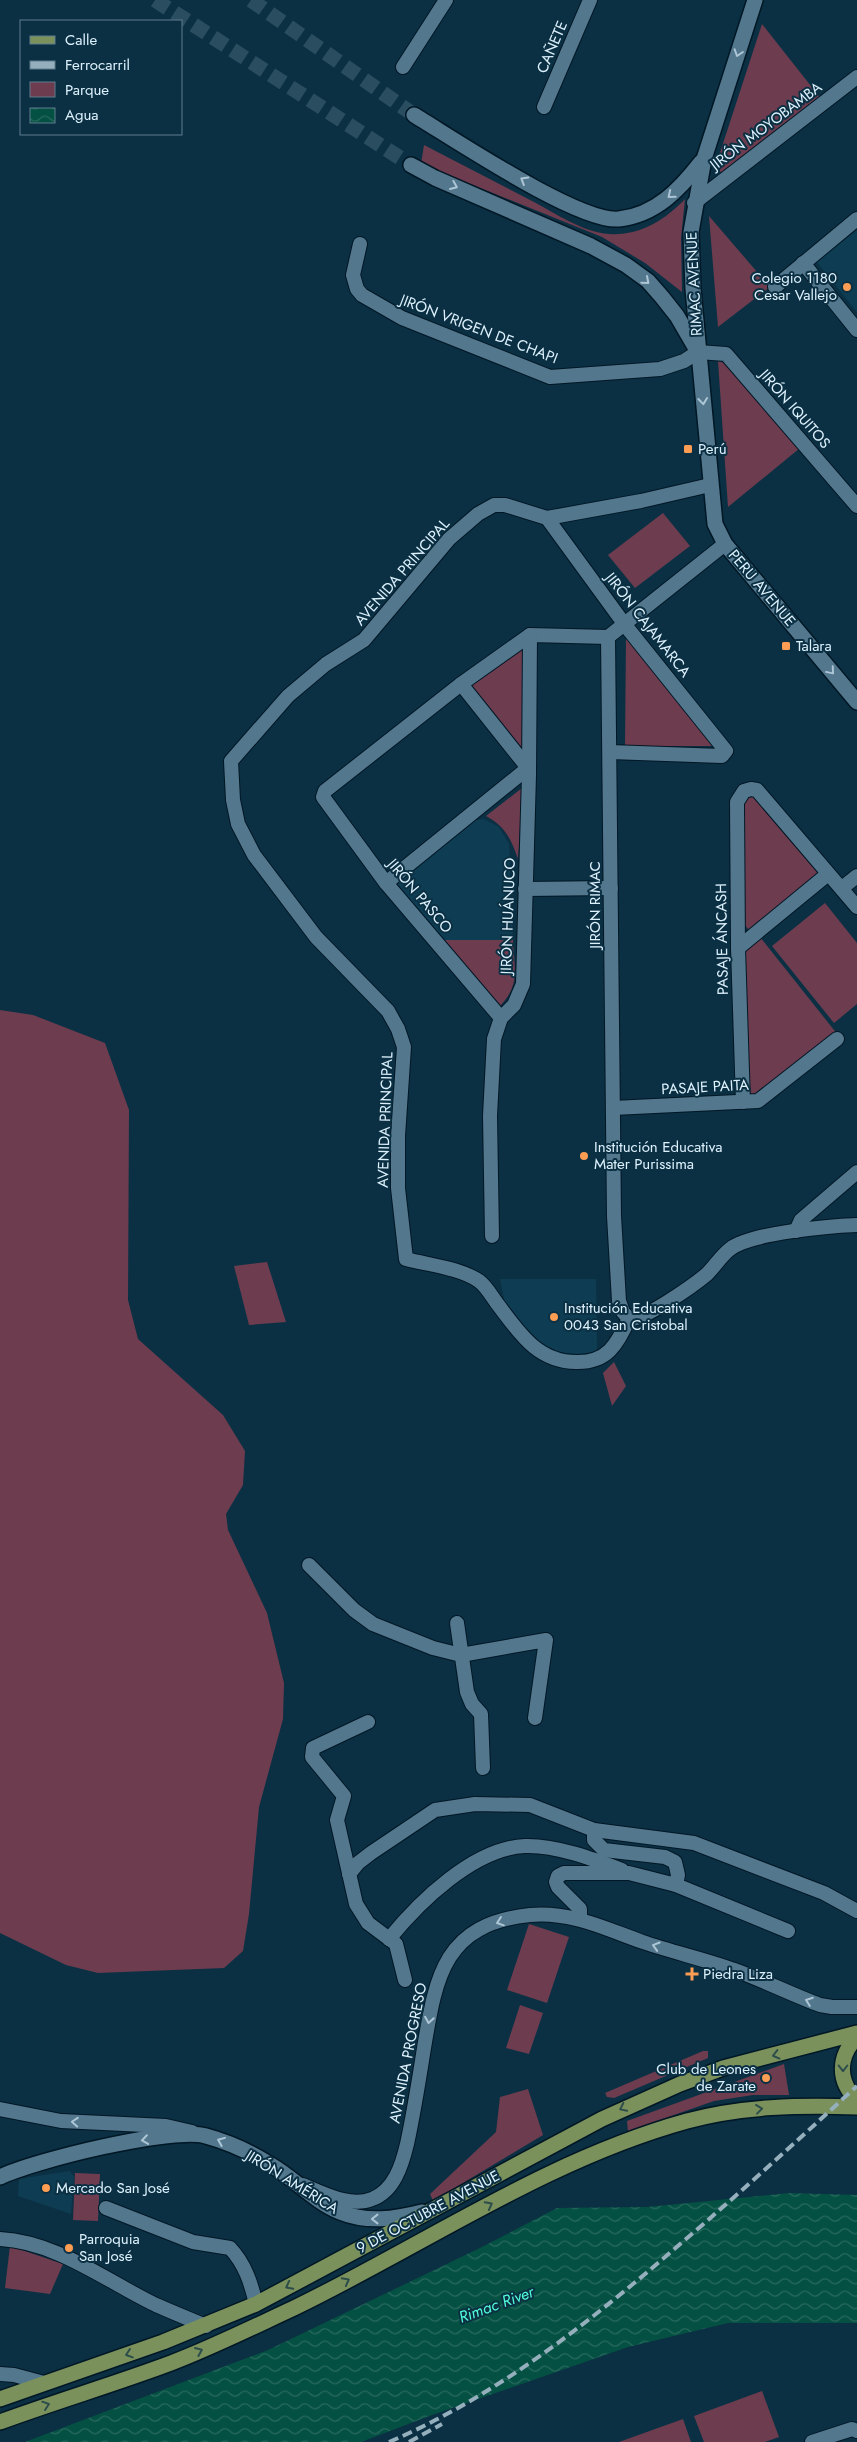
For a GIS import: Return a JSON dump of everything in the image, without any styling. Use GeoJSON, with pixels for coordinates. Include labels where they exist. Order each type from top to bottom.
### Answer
{"type":"FeatureCollection","features":[{"type":"Feature","properties":{"kind":"main road","name":"RIMAC AVENUE"},"geometry":{"type":"LineString","coordinates":[[725,544],[715,524],[710,485],[690,254],[694,203],[704,159],[757,2]]}},
{"type":"Feature","properties":{"kind":"main road"},"geometry":{"type":"LineString","coordinates":[[414,115],[562,203],[597,216],[617,219],[640,215],[671,196],[704,159]]}},
{"type":"Feature","properties":{"kind":"main road"},"geometry":{"type":"LineString","coordinates":[[411,165],[435,178],[591,246],[619,261],[648,281],[662,297],[677,316],[698,352]]}},
{"type":"Feature","properties":{"kind":"main road","name":"PERU AVENUE"},"geometry":{"type":"LineString","coordinates":[[725,544],[857,702]]}},
{"type":"Feature","properties":{"kind":"main road"},"geometry":{"type":"LineString","coordinates":[[857,2035],[846,2050],[842,2069],[843,2081],[849,2093],[857,2100]]}},
{"type":"Feature","properties":{"kind":"main road","name":"9 DE OCTUBRE AVENUE"},"geometry":{"type":"LineString","coordinates":[[0,2399],[206,2326],[256,2304],[602,2119],[680,2084],[723,2068],[857,2035]]}},
{"type":"Feature","properties":{"kind":"main road","name":"9 DE OCTUBRE AVENUE"},"geometry":{"type":"LineString","coordinates":[[0,2422],[171,2363],[229,2339],[297,2307],[532,2182],[640,2136],[688,2121],[733,2112],[780,2106],[857,2107]]}},
{"type":"Feature","properties":{"kind":"main road","name":"JIRÓN AMÉRICA"},"geometry":{"type":"LineString","coordinates":[[0,2177],[35,2164],[101,2148],[193,2132],[223,2142],[272,2166],[339,2212],[366,2219],[405,2216],[440,2206]]}},
{"type":"Feature","properties":{"kind":"street"},"geometry":{"type":"LineString","coordinates":[[403,67],[446,0]]}},
{"type":"Feature","properties":{"kind":"street","name":"CAÑETE"},"geometry":{"type":"LineString","coordinates":[[544,107],[590,0]]}},
{"type":"Feature","properties":{"kind":"street","name":"JIRÓN MOYOBAMBA"},"geometry":{"type":"LineString","coordinates":[[694,203],[857,77]]}},
{"type":"Feature","properties":{"kind":"street"},"geometry":{"type":"LineString","coordinates":[[774,287],[857,219]]}},
{"type":"Feature","properties":{"kind":"street","name":"JIRÓN VRIGEN DE CHAPI"},"geometry":{"type":"LineString","coordinates":[[360,244],[353,275],[357,289],[362,295],[402,318],[550,377],[660,369],[684,361],[698,352]]}},
{"type":"Feature","properties":{"kind":"street"},"geometry":{"type":"LineString","coordinates":[[803,264],[857,330]]}},
{"type":"Feature","properties":{"kind":"street","name":"JIRÓN IQUITOS"},"geometry":{"type":"LineString","coordinates":[[698,352],[726,354],[857,506]]}},
{"type":"Feature","properties":{"kind":"street","name":"AVENIDA PRINCIPAL"},"geometry":{"type":"LineString","coordinates":[[629,1319],[614,1347],[606,1355],[581,1362],[565,1362],[539,1351],[524,1339],[481,1283],[454,1272],[406,1259],[398,1188],[398,1136],[404,1046],[398,1029],[388,1011],[316,937],[254,855],[238,824],[233,800],[232,760],[233,756],[288,696],[310,676],[364,640],[449,539],[478,514],[494,505],[505,505],[547,518],[641,501],[710,485]]}},
{"type":"Feature","properties":{"kind":"street","name":"JIRÓN CAJAMARCA"},"geometry":{"type":"LineString","coordinates":[[547,518],[624,625],[726,751],[722,756],[610,752]]}},
{"type":"Feature","properties":{"kind":"street"},"geometry":{"type":"LineString","coordinates":[[386,883],[528,768],[461,684],[530,634],[608,637],[725,544]]}},
{"type":"Feature","properties":{"kind":"street","name":"JIRÓN HUÁNUCO"},"geometry":{"type":"LineString","coordinates":[[492,1236],[490,1116],[494,1039],[501,1018],[514,1004],[523,984],[530,634]]}},
{"type":"Feature","properties":{"kind":"street","name":"JIRÓN RIMAC"},"geometry":{"type":"LineString","coordinates":[[608,637],[614,1216],[619,1301],[623,1312],[629,1319]]}},
{"type":"Feature","properties":{"kind":"street","name":"JIRÓN PASCO"},"geometry":{"type":"LineString","coordinates":[[461,684],[325,791],[323,797],[386,883],[501,1018]]}},
{"type":"Feature","properties":{"kind":"street","name":"PASAJE ÁNCASH"},"geometry":{"type":"LineString","coordinates":[[743,1102],[738,948],[737,802],[744,791],[757,790],[828,874]]}},
{"type":"Feature","properties":{"kind":"street"},"geometry":{"type":"LineString","coordinates":[[738,948],[828,874],[857,907]]}},
{"type":"Feature","properties":{"kind":"street"},"geometry":{"type":"LineString","coordinates":[[842,888],[857,876]]}},
{"type":"Feature","properties":{"kind":"street"},"geometry":{"type":"LineString","coordinates":[[525,889],[611,888]]}},
{"type":"Feature","properties":{"kind":"street","name":"PASAJE PAITA"},"geometry":{"type":"LineString","coordinates":[[613,1108],[758,1101],[837,1039]]}},
{"type":"Feature","properties":{"kind":"street"},"geometry":{"type":"LineString","coordinates":[[796,1231],[800,1220],[857,1172]]}},
{"type":"Feature","properties":{"kind":"street"},"geometry":{"type":"LineString","coordinates":[[629,1319],[642,1318],[705,1276],[734,1246],[742,1242],[828,1226],[857,1225]]}},
{"type":"Feature","properties":{"kind":"street"},"geometry":{"type":"LineString","coordinates":[[309,1565],[354,1610],[373,1624],[406,1638],[461,1655],[546,1640],[535,1718]]}},
{"type":"Feature","properties":{"kind":"street"},"geometry":{"type":"LineString","coordinates":[[457,1623],[466,1692],[472,1704],[481,1714],[483,1768]]}},
{"type":"Feature","properties":{"kind":"street"},"geometry":{"type":"LineString","coordinates":[[368,1722],[313,1748],[311,1752],[312,1757],[344,1796],[337,1820],[356,1904],[368,1923],[396,1944],[405,1980]]}},
{"type":"Feature","properties":{"kind":"street"},"geometry":{"type":"LineString","coordinates":[[349,1874],[365,1858],[435,1810],[475,1804],[530,1805],[594,1830],[694,1843],[824,1893],[857,1911]]}},
{"type":"Feature","properties":{"kind":"street"},"geometry":{"type":"LineString","coordinates":[[594,1830],[594,1840],[604,1850],[665,1857],[675,1862],[678,1874],[676,1885]]}},
{"type":"Feature","properties":{"kind":"street"},"geometry":{"type":"LineString","coordinates":[[389,1939],[403,1922],[450,1879],[479,1860],[503,1850],[526,1846],[581,1854],[629,1873],[676,1885],[788,1931]]}},
{"type":"Feature","properties":{"kind":"street"},"geometry":{"type":"LineString","coordinates":[[580,1919],[580,1909],[558,1887],[556,1882],[558,1876],[564,1873],[629,1873]]}},
{"type":"Feature","properties":{"kind":"street","name":"AVENIDA PROGRESO"},"geometry":{"type":"LineString","coordinates":[[294,2182],[345,2201],[371,2200],[382,2194],[401,2167],[415,2106],[432,1997],[440,1973],[456,1948],[485,1928],[511,1918],[532,1915],[580,1919],[644,1943],[739,1972],[820,2005],[832,2008],[857,2007]]}},
{"type":"Feature","properties":{"kind":"street"},"geometry":{"type":"LineString","coordinates":[[0,2109],[61,2121],[166,2126],[193,2132]]}},
{"type":"Feature","properties":{"kind":"street"},"geometry":{"type":"LineString","coordinates":[[106,2208],[193,2242],[230,2248],[237,2255],[250,2281],[256,2304]]}},
{"type":"Feature","properties":{"kind":"street"},"geometry":{"type":"LineString","coordinates":[[0,2239],[27,2242],[43,2248],[156,2305],[206,2326]]}},
{"type":"Feature","properties":{"kind":"street"},"geometry":{"type":"LineString","coordinates":[[0,2374],[14,2375],[44,2383]]}},
{"type":"Feature","properties":{"kind":"street"},"geometry":{"type":"LineString","coordinates":[[812,2442],[855,2430]]}},
{"type":"Feature","properties":{"kind":"shaded area","name":"Colegio 1180 Cesar Vallejo"},"geometry":{"type":"Polygon","coordinates":[[[857,228],[857,312],[816,261],[857,228]]]}},
{"type":"Feature","properties":{"kind":"shaded area"},"geometry":{"type":"Polygon","coordinates":[[[484,819],[499,827],[509,844],[513,940],[440,940],[397,884],[476,820],[484,819]]]}},
{"type":"Feature","properties":{"kind":"shaded area","name":"Institución Educativa 0043 San Cristobal"},"geometry":{"type":"Polygon","coordinates":[[[500,1279],[596,1279],[597,1352],[578,1358],[566,1358],[541,1346],[506,1309],[500,1279]]]}},
{"type":"Feature","properties":{"kind":"shaded area","name":"Mercado San José"},"geometry":{"type":"Polygon","coordinates":[[[70,2171],[74,2177],[71,2214],[18,2196],[19,2179],[70,2171]]]}},
{"type":"Feature","properties":{"kind":"green space"},"geometry":{"type":"Polygon","coordinates":[[[762,24],[822,100],[723,174],[715,168],[762,24]]]}},
{"type":"Feature","properties":{"kind":"green space"},"geometry":{"type":"Polygon","coordinates":[[[424,145],[589,230],[620,234],[641,229],[669,214],[685,199],[681,238],[682,292],[645,263],[602,237],[421,164],[424,145]]]}},
{"type":"Feature","properties":{"kind":"green space"},"geometry":{"type":"Polygon","coordinates":[[[709,216],[770,287],[718,327],[709,216]]]}},
{"type":"Feature","properties":{"kind":"green space"},"geometry":{"type":"Polygon","coordinates":[[[718,361],[731,365],[800,448],[728,507],[718,361]]]}},
{"type":"Feature","properties":{"kind":"green space"},"geometry":{"type":"Polygon","coordinates":[[[663,513],[690,546],[635,588],[608,555],[663,513]]]}},
{"type":"Feature","properties":{"kind":"green space"},"geometry":{"type":"Polygon","coordinates":[[[626,636],[714,746],[625,746],[626,636]]]}},
{"type":"Feature","properties":{"kind":"green space"},"geometry":{"type":"Polygon","coordinates":[[[526,641],[525,754],[470,686],[526,641]]]}},
{"type":"Feature","properties":{"kind":"green space"},"geometry":{"type":"Polygon","coordinates":[[[522,788],[518,859],[507,834],[498,824],[486,816],[522,788]]]}},
{"type":"Feature","properties":{"kind":"green space"},"geometry":{"type":"Polygon","coordinates":[[[752,793],[822,875],[749,930],[744,924],[742,798],[752,793]]]}},
{"type":"Feature","properties":{"kind":"green space"},"geometry":{"type":"Polygon","coordinates":[[[825,903],[857,943],[857,1004],[834,1023],[772,946],[825,903]]]}},
{"type":"Feature","properties":{"kind":"green space"},"geometry":{"type":"Polygon","coordinates":[[[760,937],[838,1035],[759,1096],[747,1097],[745,949],[760,937]]]}},
{"type":"Feature","properties":{"kind":"green space"},"geometry":{"type":"Polygon","coordinates":[[[440,940],[513,940],[515,976],[511,991],[499,1007],[440,940]]]}},
{"type":"Feature","properties":{"kind":"green space"},"geometry":{"type":"Polygon","coordinates":[[[0,1010],[33,1015],[105,1043],[129,1110],[128,1300],[138,1339],[223,1415],[245,1451],[243,1485],[226,1514],[228,1530],[267,1613],[284,1683],[283,1719],[259,1807],[249,1914],[243,1951],[224,1968],[98,1973],[66,1965],[0,1933],[0,1010]]]}},
{"type":"Feature","properties":{"kind":"green space"},"geometry":{"type":"Polygon","coordinates":[[[267,1262],[286,1322],[249,1325],[234,1266],[267,1262]]]}},
{"type":"Feature","properties":{"kind":"green space"},"geometry":{"type":"Polygon","coordinates":[[[614,1362],[626,1386],[612,1406],[603,1373],[614,1362]]]}},
{"type":"Feature","properties":{"kind":"green space"},"geometry":{"type":"Polygon","coordinates":[[[529,1924],[569,1937],[547,2003],[507,1990],[529,1924]]]}},
{"type":"Feature","properties":{"kind":"green space"},"geometry":{"type":"Polygon","coordinates":[[[520,2005],[543,2013],[529,2054],[506,2048],[520,2005]]]}},
{"type":"Feature","properties":{"kind":"green space"},"geometry":{"type":"Polygon","coordinates":[[[703,2051],[708,2051],[708,2058],[614,2098],[607,2097],[605,2093],[703,2051]]]}},
{"type":"Feature","properties":{"kind":"green space"},"geometry":{"type":"Polygon","coordinates":[[[784,2064],[789,2095],[753,2095],[714,2101],[628,2131],[627,2121],[784,2064]]]}},
{"type":"Feature","properties":{"kind":"green space"},"geometry":{"type":"Polygon","coordinates":[[[528,2089],[543,2135],[433,2201],[430,2194],[496,2132],[500,2097],[528,2089]]]}},
{"type":"Feature","properties":{"kind":"green space"},"geometry":{"type":"Polygon","coordinates":[[[75,2173],[100,2174],[98,2221],[73,2220],[75,2173]]]}},
{"type":"Feature","properties":{"kind":"green space"},"geometry":{"type":"Polygon","coordinates":[[[10,2246],[63,2264],[50,2294],[5,2288],[10,2246]]]}},
{"type":"Feature","properties":{"kind":"green space"},"geometry":{"type":"Polygon","coordinates":[[[762,2391],[779,2437],[765,2442],[704,2442],[694,2416],[762,2391]]]}},
{"type":"Feature","properties":{"kind":"green space"},"geometry":{"type":"Polygon","coordinates":[[[683,2419],[691,2442],[619,2442],[683,2419]]]}},
{"type":"Feature","properties":{"kind":"water","name":"Rimac River"},"geometry":{"type":"Polygon","coordinates":[[[790,2193],[857,2195],[857,2323],[728,2323],[628,2347],[432,2415],[361,2442],[25,2442],[268,2350],[480,2248],[557,2208],[647,2207],[790,2193]]]}},
{"type":"Feature","properties":{"kind":"tunnel"},"geometry":{"type":"LineString","coordinates":[[155,0],[411,165]]}},
{"type":"Feature","properties":{"kind":"tunnel"},"geometry":{"type":"LineString","coordinates":[[251,0],[414,115]]}},
{"type":"Feature","properties":{"kind":"railway"},"geometry":{"type":"LineString","coordinates":[[389,2442],[468,2402],[542,2355],[577,2329],[702,2225],[857,2086]]}},
{"type":"Feature","properties":{"kind":"railway"},"geometry":{"type":"LineString","coordinates":[[409,2442],[442,2424]]}},
{"type":"Feature","properties":{"kind":"place","name":"Colegio 1180 Cesar Vallejo"},"geometry":{"type":"Point","coordinates":[847,287]}},
{"type":"Feature","properties":{"kind":"place","name":"Perú"},"geometry":{"type":"Point","coordinates":[688,449]}},
{"type":"Feature","properties":{"kind":"place","name":"Talara"},"geometry":{"type":"Point","coordinates":[786,646]}},
{"type":"Feature","properties":{"kind":"place","name":"Institución Educativa Mater Purissima"},"geometry":{"type":"Point","coordinates":[584,1156]}},
{"type":"Feature","properties":{"kind":"place","name":"Institución Educativa 0043 San Cristobal"},"geometry":{"type":"Point","coordinates":[554,1317]}},
{"type":"Feature","properties":{"kind":"place","name":"Piedra Liza"},"geometry":{"type":"Point","coordinates":[692,1974]}},
{"type":"Feature","properties":{"kind":"place","name":"Club de Leones de Zarate"},"geometry":{"type":"Point","coordinates":[766,2078]}},
{"type":"Feature","properties":{"kind":"place","name":"Mercado San José"},"geometry":{"type":"Point","coordinates":[46,2188]}},
{"type":"Feature","properties":{"kind":"place","name":"Parroquia San José"},"geometry":{"type":"Point","coordinates":[69,2248]}}]}
